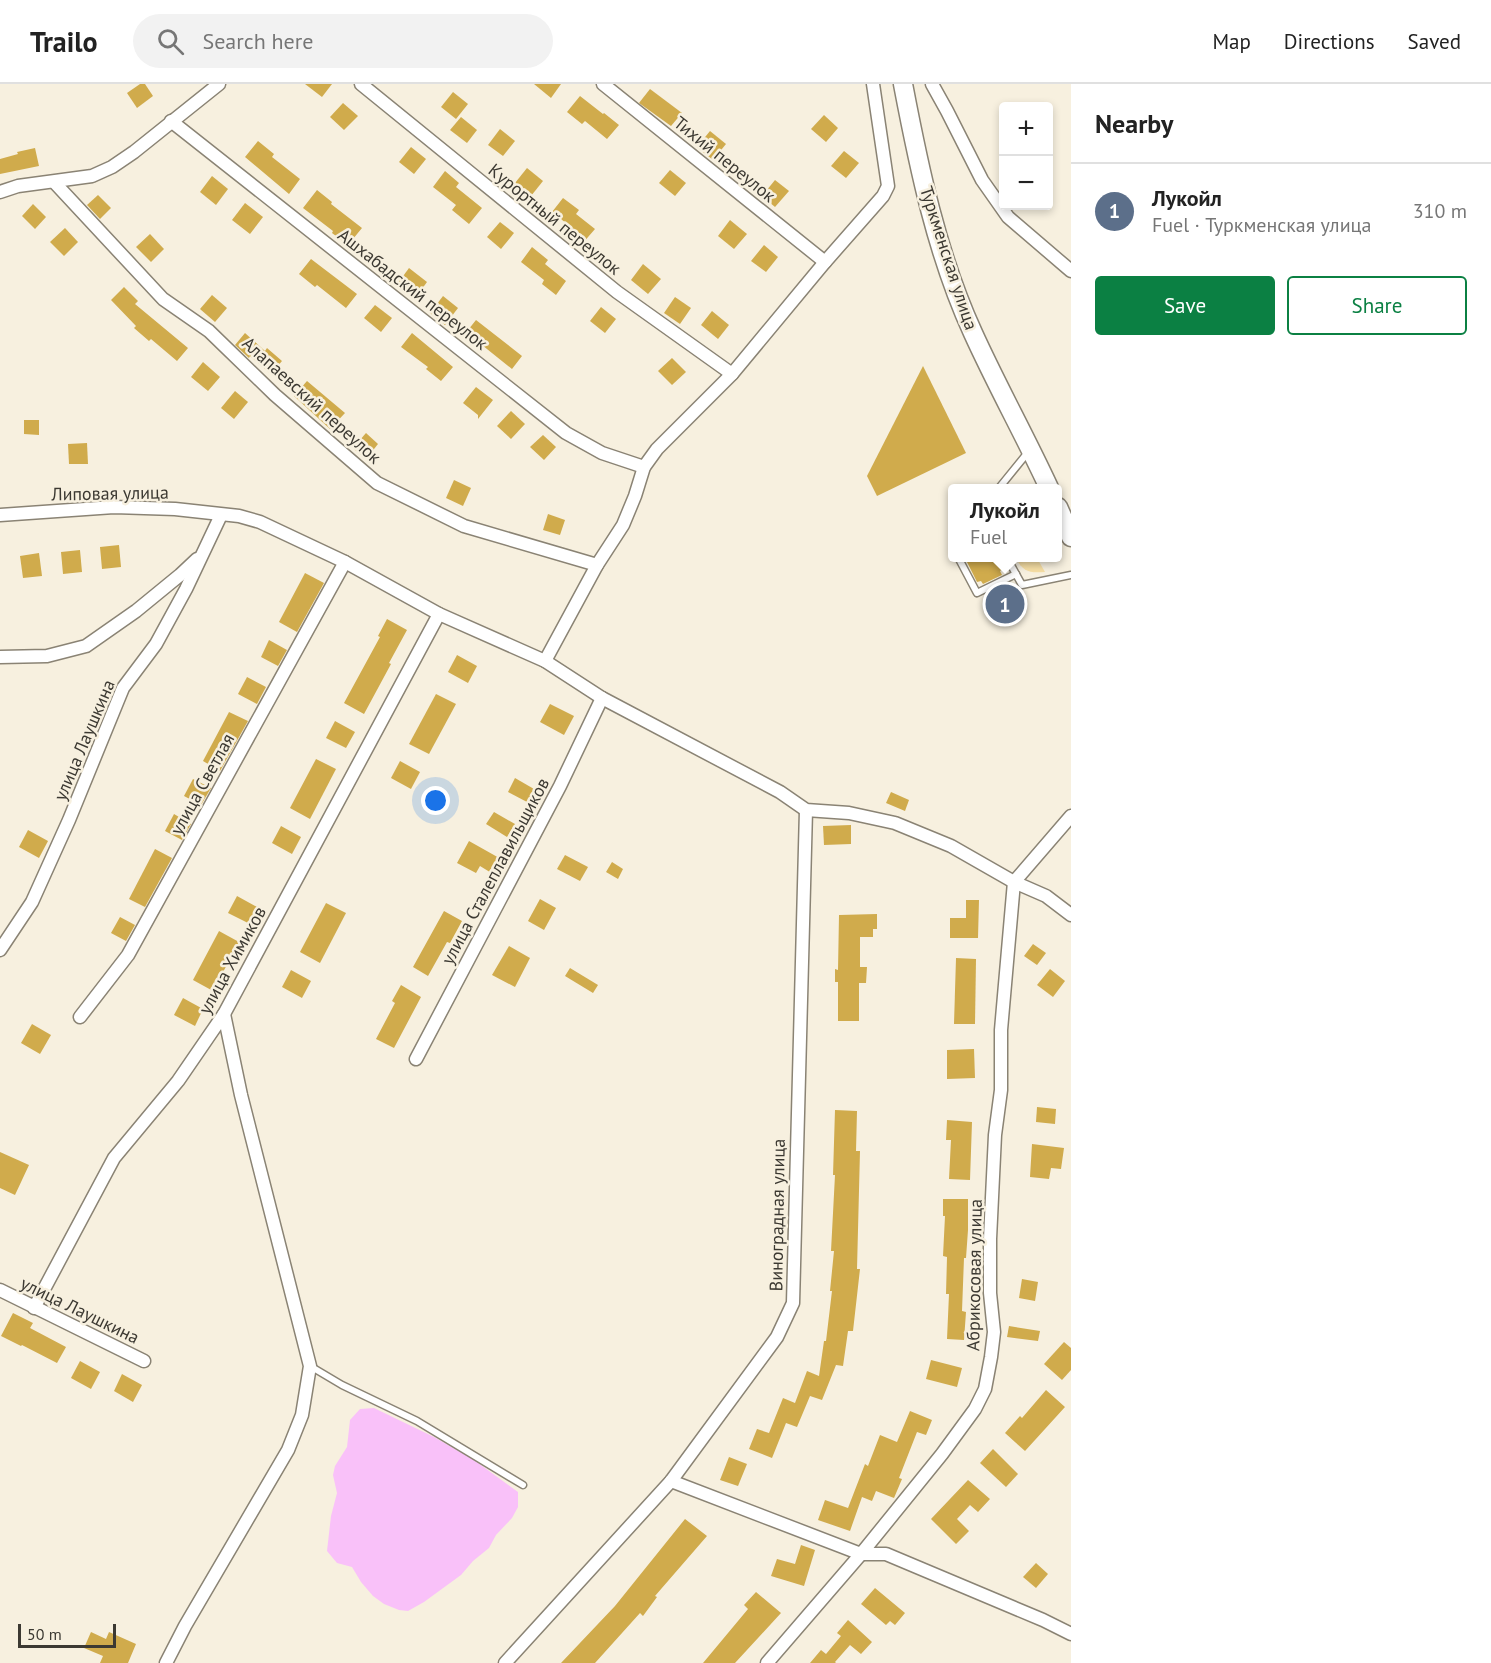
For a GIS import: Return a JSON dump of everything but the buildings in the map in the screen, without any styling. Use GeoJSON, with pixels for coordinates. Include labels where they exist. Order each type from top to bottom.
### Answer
{"type":"FeatureCollection","features":[{"type":"Feature","properties":{"kind":"main road","name":"Туркменская улица"},"geometry":{"type":"LineString","coordinates":[[903,84],[916,154],[931,214],[957,293],[973,332],[1047,484]]}},
{"type":"Feature","properties":{"kind":"main road"},"geometry":{"type":"LineString","coordinates":[[1062,516],[1071,537]]}},
{"type":"Feature","properties":{"kind":"street"},"geometry":{"type":"LineString","coordinates":[[0,192],[18,186],[92,176],[112,167],[219,84]]}},
{"type":"Feature","properties":{"kind":"street","name":"Курортный переулок"},"geometry":{"type":"LineString","coordinates":[[361,84],[617,292],[732,374]]}},
{"type":"Feature","properties":{"kind":"street","name":"Тихий переулок"},"geometry":{"type":"LineString","coordinates":[[603,84],[825,262]]}},
{"type":"Feature","properties":{"kind":"street"},"geometry":{"type":"LineString","coordinates":[[545,661],[597,565],[623,525],[644,467],[657,449],[732,374],[883,196],[888,186],[873,84]]}},
{"type":"Feature","properties":{"kind":"street"},"geometry":{"type":"LineString","coordinates":[[932,84],[982,180],[1008,217],[1071,271]]}},
{"type":"Feature","properties":{"kind":"street","name":"Ашхабадский переулок"},"geometry":{"type":"LineString","coordinates":[[171,121],[566,433],[602,453],[644,467]]}},
{"type":"Feature","properties":{"kind":"street","name":"Алапаевский переулок"},"geometry":{"type":"LineString","coordinates":[[54,182],[163,299],[209,332],[275,395],[377,483],[464,526],[597,565]]}},
{"type":"Feature","properties":{"kind":"street","name":"Липовая улица"},"geometry":{"type":"LineString","coordinates":[[0,515],[114,507],[175,509],[238,516],[261,522],[345,562],[439,614],[545,661],[602,698],[780,792],[806,810]]}},
{"type":"Feature","properties":{"kind":"street","name":"улица Лаушкина"},"geometry":{"type":"LineString","coordinates":[[0,950],[32,902],[69,820],[123,688],[156,644],[186,589],[221,514]]}},
{"type":"Feature","properties":{"kind":"street"},"geometry":{"type":"LineString","coordinates":[[0,657],[47,656],[86,646],[136,611],[202,554]]}},
{"type":"Feature","properties":{"kind":"street","name":"улица Светлая"},"geometry":{"type":"LineString","coordinates":[[80,1017],[128,955],[345,562]]}},
{"type":"Feature","properties":{"kind":"street","name":"улица Химиков"},"geometry":{"type":"LineString","coordinates":[[34,1308],[114,1158],[178,1081],[224,1014],[439,614]]}},
{"type":"Feature","properties":{"kind":"street","name":"улица Сталеплавильщиков"},"geometry":{"type":"LineString","coordinates":[[416,1059],[560,786],[602,698]]}},
{"type":"Feature","properties":{"kind":"street"},"geometry":{"type":"LineString","coordinates":[[806,810],[849,813],[895,823],[951,846],[1014,882],[1046,896],[1071,915]]}},
{"type":"Feature","properties":{"kind":"street","name":"Виноградная улица"},"geometry":{"type":"LineString","coordinates":[[505,1663],[671,1482],[777,1337],[793,1303],[806,810]]}},
{"type":"Feature","properties":{"kind":"street"},"geometry":{"type":"LineString","coordinates":[[1014,882],[1071,816]]}},
{"type":"Feature","properties":{"kind":"street","name":"Абрикосовая улица"},"geometry":{"type":"LineString","coordinates":[[767,1663],[861,1554],[942,1454],[975,1409],[985,1389],[992,1357],[994,1332],[990,1293],[990,1239],[995,1135],[1001,1090],[1000,1030],[1014,882]]}},
{"type":"Feature","properties":{"kind":"street"},"geometry":{"type":"LineString","coordinates":[[166,1663],[185,1626],[288,1450],[302,1415],[310,1366],[241,1095],[224,1014]]}},
{"type":"Feature","properties":{"kind":"street","name":"улица Лаушкина"},"geometry":{"type":"LineString","coordinates":[[0,1290],[144,1361]]}},
{"type":"Feature","properties":{"kind":"street"},"geometry":{"type":"LineString","coordinates":[[671,1482],[861,1554],[886,1554],[1071,1634]]}},
{"type":"Feature","properties":{"kind":"lane"},"geometry":{"type":"LineString","coordinates":[[1003,484],[1031,448]]}},
{"type":"Feature","properties":{"kind":"lane"},"geometry":{"type":"LineString","coordinates":[[961,562],[977,593],[1016,574]]}},
{"type":"Feature","properties":{"kind":"lane"},"geometry":{"type":"LineString","coordinates":[[1009,562],[1022,585],[1071,575]]}},
{"type":"Feature","properties":{"kind":"lane"},"geometry":{"type":"LineString","coordinates":[[310,1366],[342,1385],[417,1421],[523,1485]]}},
{"type":"Feature","properties":{"kind":"shaded area"},"geometry":{"type":"Polygon","coordinates":[[[1018,562],[1039,562],[1045,572],[1027,571],[1018,562]]]}},
{"type":"Feature","properties":{"kind":"shaded area"},"geometry":{"type":"Polygon","coordinates":[[[374,1408],[434,1437],[474,1460],[518,1492],[518,1507],[489,1548],[461,1575],[408,1611],[384,1604],[373,1596],[352,1567],[337,1563],[327,1551],[331,1516],[337,1493],[333,1475],[335,1466],[347,1447],[350,1420],[360,1409],[374,1408]]]}},
{"type":"Feature","properties":{"kind":"place","name":"Лукойл"},"geometry":{"type":"Point","coordinates":[1005,604]}}]}
